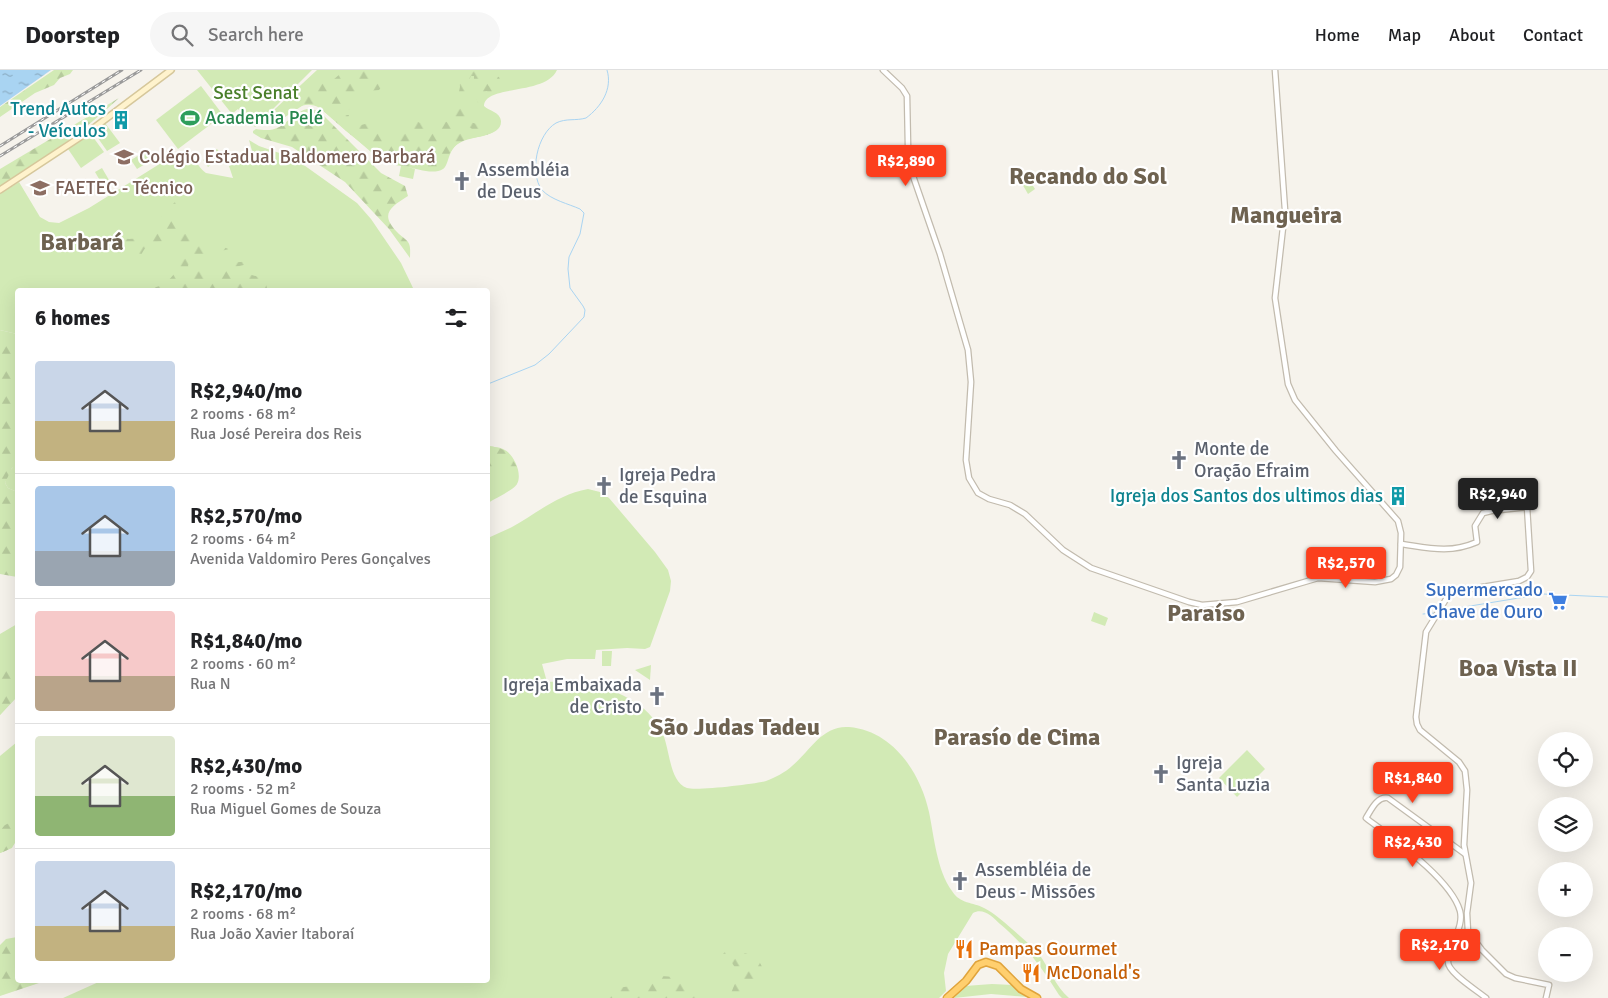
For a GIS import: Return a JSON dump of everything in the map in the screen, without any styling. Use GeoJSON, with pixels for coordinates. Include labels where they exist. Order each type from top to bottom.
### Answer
{"type":"FeatureCollection","features":[{"type":"Feature","properties":{"kind":"highway"},"geometry":{"type":"LineString","coordinates":[[947,998],[966,981],[978,965],[986,962],[998,966],[1021,989],[1037,998]]}},
{"type":"Feature","properties":{"kind":"main road"},"geometry":{"type":"LineString","coordinates":[[0,190],[91,130],[172,70]]}},
{"type":"Feature","properties":{"kind":"street"},"geometry":{"type":"LineString","coordinates":[[883,70],[902,88],[907,96],[908,146],[913,176],[940,254],[968,350],[971,387],[966,455],[969,478],[978,493],[989,499],[1010,505],[1026,514],[1063,550],[1091,568],[1202,605],[1237,602],[1318,578],[1364,582],[1386,581],[1394,578],[1399,570],[1401,544],[1398,521],[1336,451],[1295,400],[1288,384],[1275,298],[1284,210],[1275,70]]}},
{"type":"Feature","properties":{"kind":"street"},"geometry":{"type":"LineString","coordinates":[[1401,544],[1447,550],[1459,549],[1477,542],[1475,526],[1483,513],[1491,510],[1527,507],[1531,571],[1527,577],[1519,581],[1450,594],[1426,632],[1416,714],[1420,730],[1463,768],[1467,790],[1464,840],[1471,883],[1466,920],[1470,935],[1502,971],[1515,978],[1549,986],[1546,998]]}},
{"type":"Feature","properties":{"kind":"street"},"geometry":{"type":"LineString","coordinates":[[1466,854],[1386,797],[1377,801],[1366,818],[1405,847],[1438,877],[1457,904],[1461,922],[1449,958],[1449,966],[1454,973],[1486,998]]}},
{"type":"Feature","properties":{"kind":"green space"},"geometry":{"type":"Polygon","coordinates":[[[54,70],[73,70],[70,74],[60,78],[54,85],[35,93],[0,117],[0,107],[54,70]]]}},
{"type":"Feature","properties":{"kind":"green space","name":"Sest Senat"},"geometry":{"type":"Polygon","coordinates":[[[197,70],[312,70],[255,127],[238,109],[232,114],[197,70]]]}},
{"type":"Feature","properties":{"kind":"green space"},"geometry":{"type":"Polygon","coordinates":[[[317,70],[557,70],[550,78],[541,83],[504,92],[487,99],[484,106],[496,114],[501,121],[497,130],[457,144],[451,152],[445,167],[439,171],[426,171],[408,167],[415,169],[413,179],[399,176],[401,166],[389,164],[378,158],[320,108],[311,105],[302,106],[275,123],[268,125],[261,122],[317,70]]]}},
{"type":"Feature","properties":{"kind":"green space"},"geometry":{"type":"Polygon","coordinates":[[[341,70],[368,70],[370,74],[379,76],[382,81],[379,90],[354,92],[347,96],[347,99],[353,106],[345,113],[345,115],[349,115],[346,125],[349,128],[369,123],[373,124],[383,139],[394,143],[411,118],[428,127],[439,121],[447,122],[469,133],[472,129],[466,125],[469,122],[482,125],[494,122],[497,129],[492,133],[468,139],[457,145],[451,152],[444,168],[437,171],[429,171],[385,162],[314,104],[305,104],[285,117],[283,112],[285,108],[301,103],[306,99],[316,76],[323,74],[333,80],[340,74],[341,70]]]}},
{"type":"Feature","properties":{"kind":"green space"},"geometry":{"type":"Polygon","coordinates":[[[462,70],[480,70],[486,74],[487,71],[487,83],[489,86],[492,84],[495,76],[499,77],[501,82],[499,85],[495,85],[494,90],[496,93],[489,96],[487,91],[484,92],[481,103],[478,103],[474,92],[474,76],[471,76],[467,84],[467,90],[464,93],[466,115],[464,118],[453,119],[460,87],[459,76],[462,70]]]}},
{"type":"Feature","properties":{"kind":"green space","name":"Academia Pelé"},"geometry":{"type":"Polygon","coordinates":[[[201,86],[223,115],[178,149],[156,120],[201,86]]]}},
{"type":"Feature","properties":{"kind":"green space"},"geometry":{"type":"Polygon","coordinates":[[[119,98],[62,146],[0,187],[0,169],[119,98]]]}},
{"type":"Feature","properties":{"kind":"green space"},"geometry":{"type":"Polygon","coordinates":[[[307,109],[315,110],[324,116],[381,173],[405,186],[408,196],[392,208],[388,216],[393,227],[409,244],[410,258],[389,229],[345,182],[292,147],[261,138],[253,133],[256,129],[266,130],[280,127],[307,109]]]}},
{"type":"Feature","properties":{"kind":"green space"},"geometry":{"type":"Polygon","coordinates":[[[105,123],[120,143],[107,151],[93,131],[105,123]]]}},
{"type":"Feature","properties":{"kind":"green space"},"geometry":{"type":"Polygon","coordinates":[[[90,133],[104,152],[81,168],[68,149],[90,133]]]}},
{"type":"Feature","properties":{"kind":"green space"},"geometry":{"type":"Polygon","coordinates":[[[249,140],[259,146],[294,158],[357,203],[371,219],[401,263],[413,288],[15,288],[15,334],[0,330],[0,194],[19,182],[40,217],[49,222],[59,223],[89,208],[174,155],[188,155],[206,173],[233,178],[229,166],[254,158],[249,140]]]}},
{"type":"Feature","properties":{"kind":"green space"},"geometry":{"type":"Polygon","coordinates":[[[217,149],[222,156],[208,167],[203,160],[217,149]]]}},
{"type":"Feature","properties":{"kind":"green space"},"geometry":{"type":"Polygon","coordinates":[[[144,152],[150,161],[137,169],[131,160],[144,152]]]}},
{"type":"Feature","properties":{"kind":"green space"},"geometry":{"type":"Polygon","coordinates":[[[102,168],[109,180],[102,184],[95,172],[102,168]]]}},
{"type":"Feature","properties":{"kind":"green space"},"geometry":{"type":"Polygon","coordinates":[[[1028,178],[1035,189],[1028,194],[1021,182],[1028,178]]]}},
{"type":"Feature","properties":{"kind":"green space"},"geometry":{"type":"Polygon","coordinates":[[[187,194],[178,213],[177,219],[180,230],[189,236],[229,249],[190,260],[188,266],[190,269],[198,271],[236,262],[252,263],[235,267],[236,271],[263,280],[267,288],[144,288],[142,283],[150,287],[158,287],[172,276],[182,260],[183,247],[173,243],[156,242],[144,249],[139,265],[140,276],[131,248],[109,238],[93,222],[86,210],[95,214],[102,225],[118,236],[127,239],[143,235],[179,199],[187,194]]]}},
{"type":"Feature","properties":{"kind":"green space"},"geometry":{"type":"Polygon","coordinates":[[[0,330],[15,334],[15,467],[12,468],[5,483],[8,488],[15,491],[15,577],[0,574],[0,330]]]}},
{"type":"Feature","properties":{"kind":"green space"},"geometry":{"type":"Polygon","coordinates":[[[490,446],[507,451],[516,464],[519,480],[509,491],[490,502],[490,446]]]}},
{"type":"Feature","properties":{"kind":"green space"},"geometry":{"type":"Polygon","coordinates":[[[490,446],[506,452],[517,467],[501,471],[493,478],[490,485],[490,446]]]}},
{"type":"Feature","properties":{"kind":"green space"},"geometry":{"type":"Polygon","coordinates":[[[15,466],[15,491],[8,488],[5,483],[8,473],[15,466]]]}},
{"type":"Feature","properties":{"kind":"green space"},"geometry":{"type":"Polygon","coordinates":[[[588,489],[600,492],[609,498],[668,570],[671,581],[670,591],[650,647],[645,649],[596,650],[595,659],[567,659],[542,664],[547,682],[579,683],[596,686],[627,698],[641,707],[653,718],[662,732],[673,772],[677,779],[681,785],[693,789],[766,781],[780,775],[799,760],[817,740],[831,730],[840,727],[865,730],[879,736],[902,756],[919,782],[929,812],[939,864],[952,891],[963,901],[980,906],[991,912],[1029,944],[1039,954],[1056,983],[1069,998],[1062,998],[1059,995],[1046,975],[1017,940],[991,916],[977,911],[973,913],[948,954],[944,973],[946,991],[939,998],[63,998],[96,983],[490,983],[490,537],[577,491],[588,489]]]}},
{"type":"Feature","properties":{"kind":"green space"},"geometry":{"type":"Polygon","coordinates":[[[1094,612],[1108,618],[1105,626],[1091,621],[1094,612]]]}},
{"type":"Feature","properties":{"kind":"green space"},"geometry":{"type":"Polygon","coordinates":[[[15,625],[15,698],[0,715],[0,634],[15,625]]]}},
{"type":"Feature","properties":{"kind":"green space"},"geometry":{"type":"Polygon","coordinates":[[[602,651],[612,651],[611,666],[602,666],[602,651]]]}},
{"type":"Feature","properties":{"kind":"green space"},"geometry":{"type":"Polygon","coordinates":[[[0,664],[6,670],[15,670],[15,699],[0,715],[0,664]]]}},
{"type":"Feature","properties":{"kind":"green space"},"geometry":{"type":"Polygon","coordinates":[[[651,665],[650,680],[635,670],[651,665]]]}},
{"type":"Feature","properties":{"kind":"green space"},"geometry":{"type":"Polygon","coordinates":[[[15,744],[15,841],[12,848],[0,853],[0,756],[15,744]]]}},
{"type":"Feature","properties":{"kind":"green space"},"geometry":{"type":"Polygon","coordinates":[[[1247,750],[1265,769],[1237,797],[1219,778],[1247,750]]]}},
{"type":"Feature","properties":{"kind":"green space"},"geometry":{"type":"Polygon","coordinates":[[[15,820],[15,842],[7,851],[0,853],[0,830],[15,820]]]}},
{"type":"Feature","properties":{"kind":"green space"},"geometry":{"type":"Polygon","coordinates":[[[15,937],[15,983],[39,983],[0,996],[0,945],[6,939],[15,937]]]}},
{"type":"Feature","properties":{"kind":"green space"},"geometry":{"type":"Polygon","coordinates":[[[729,951],[753,956],[761,964],[763,970],[761,979],[744,998],[730,998],[736,980],[736,972],[732,963],[722,955],[729,951]]]}},
{"type":"Feature","properties":{"kind":"green space"},"geometry":{"type":"Polygon","coordinates":[[[661,976],[685,980],[693,986],[699,998],[609,998],[611,993],[619,988],[647,987],[655,977],[661,976]]]}},
{"type":"Feature","properties":{"kind":"green space"},"geometry":{"type":"Polygon","coordinates":[[[1013,985],[1027,997],[991,994],[954,998],[965,986],[1013,985]]]}},
{"type":"Feature","properties":{"kind":"water"},"geometry":{"type":"Polygon","coordinates":[[[0,70],[51,70],[0,106],[0,70]]]}},
{"type":"Feature","properties":{"kind":"waterway"},"geometry":{"type":"LineString","coordinates":[[490,383],[535,365],[549,354],[584,317],[585,310],[570,288],[568,269],[569,257],[580,234],[584,213],[580,209],[560,201],[542,190],[538,183],[536,164],[540,145],[549,128],[560,121],[586,118],[601,103],[607,91],[607,70]]}},
{"type":"Feature","properties":{"kind":"waterway"},"geometry":{"type":"LineString","coordinates":[[1440,611],[1543,594],[1608,597]]}},
{"type":"Feature","properties":{"kind":"waterway"},"geometry":{"type":"LineString","coordinates":[[1423,614],[1435,613]]}},
{"type":"Feature","properties":{"kind":"railway"},"geometry":{"type":"LineString","coordinates":[[0,146],[122,70]]}},
{"type":"Feature","properties":{"kind":"railway"},"geometry":{"type":"LineString","coordinates":[[0,156],[141,70]]}},
{"type":"Feature","properties":{"kind":"place","name":"Academia Pelé"},"geometry":{"type":"Point","coordinates":[190,118]}},
{"type":"Feature","properties":{"kind":"place","name":"Trend Autos - Veículos"},"geometry":{"type":"Point","coordinates":[121,120]}},
{"type":"Feature","properties":{"kind":"place","name":"Colégio Estadual Baldomero Barbará"},"geometry":{"type":"Point","coordinates":[124,157]}},
{"type":"Feature","properties":{"kind":"place","name":"Assembléia de Deus"},"geometry":{"type":"Point","coordinates":[462,181]}},
{"type":"Feature","properties":{"kind":"place","name":"FAETEC - Técnico"},"geometry":{"type":"Point","coordinates":[40,188]}},
{"type":"Feature","properties":{"kind":"place","name":"Monte de Oração Efraim"},"geometry":{"type":"Point","coordinates":[1179,460]}},
{"type":"Feature","properties":{"kind":"place","name":"Igreja Pedra de Esquina"},"geometry":{"type":"Point","coordinates":[604,486]}},
{"type":"Feature","properties":{"kind":"place","name":"Igreja dos Santos dos ultimos dias"},"geometry":{"type":"Point","coordinates":[1398,496]}},
{"type":"Feature","properties":{"kind":"place","name":"Supermercado Chave de Ouro"},"geometry":{"type":"Point","coordinates":[1558,601]}},
{"type":"Feature","properties":{"kind":"place","name":"Igreja Embaixada de Cristo"},"geometry":{"type":"Point","coordinates":[657,696]}},
{"type":"Feature","properties":{"kind":"place","name":"Igreja Santa Luzia"},"geometry":{"type":"Point","coordinates":[1161,774]}},
{"type":"Feature","properties":{"kind":"place","name":"Assembléia de Deus - Missões"},"geometry":{"type":"Point","coordinates":[960,881]}},
{"type":"Feature","properties":{"kind":"place","name":"Pampas Gourmet"},"geometry":{"type":"Point","coordinates":[964,949]}},
{"type":"Feature","properties":{"kind":"place","name":"McDonald's"},"geometry":{"type":"Point","coordinates":[1031,973]}},
{"type":"Feature","properties":{"kind":"district","name":"Recando do Sol"},"geometry":{"type":"Point","coordinates":[1088,176]}},
{"type":"Feature","properties":{"kind":"district","name":"Mangueira"},"geometry":{"type":"Point","coordinates":[1286,215]}},
{"type":"Feature","properties":{"kind":"district","name":"Barbará"},"geometry":{"type":"Point","coordinates":[82,242]}},
{"type":"Feature","properties":{"kind":"district","name":"Paraíso"},"geometry":{"type":"Point","coordinates":[1206,613]}},
{"type":"Feature","properties":{"kind":"district","name":"Boa Vista II"},"geometry":{"type":"Point","coordinates":[1518,668]}},
{"type":"Feature","properties":{"kind":"district","name":"São Judas Tadeu"},"geometry":{"type":"Point","coordinates":[735,727]}},
{"type":"Feature","properties":{"kind":"district","name":"Parasío de Cima"},"geometry":{"type":"Point","coordinates":[1017,737]}}]}
